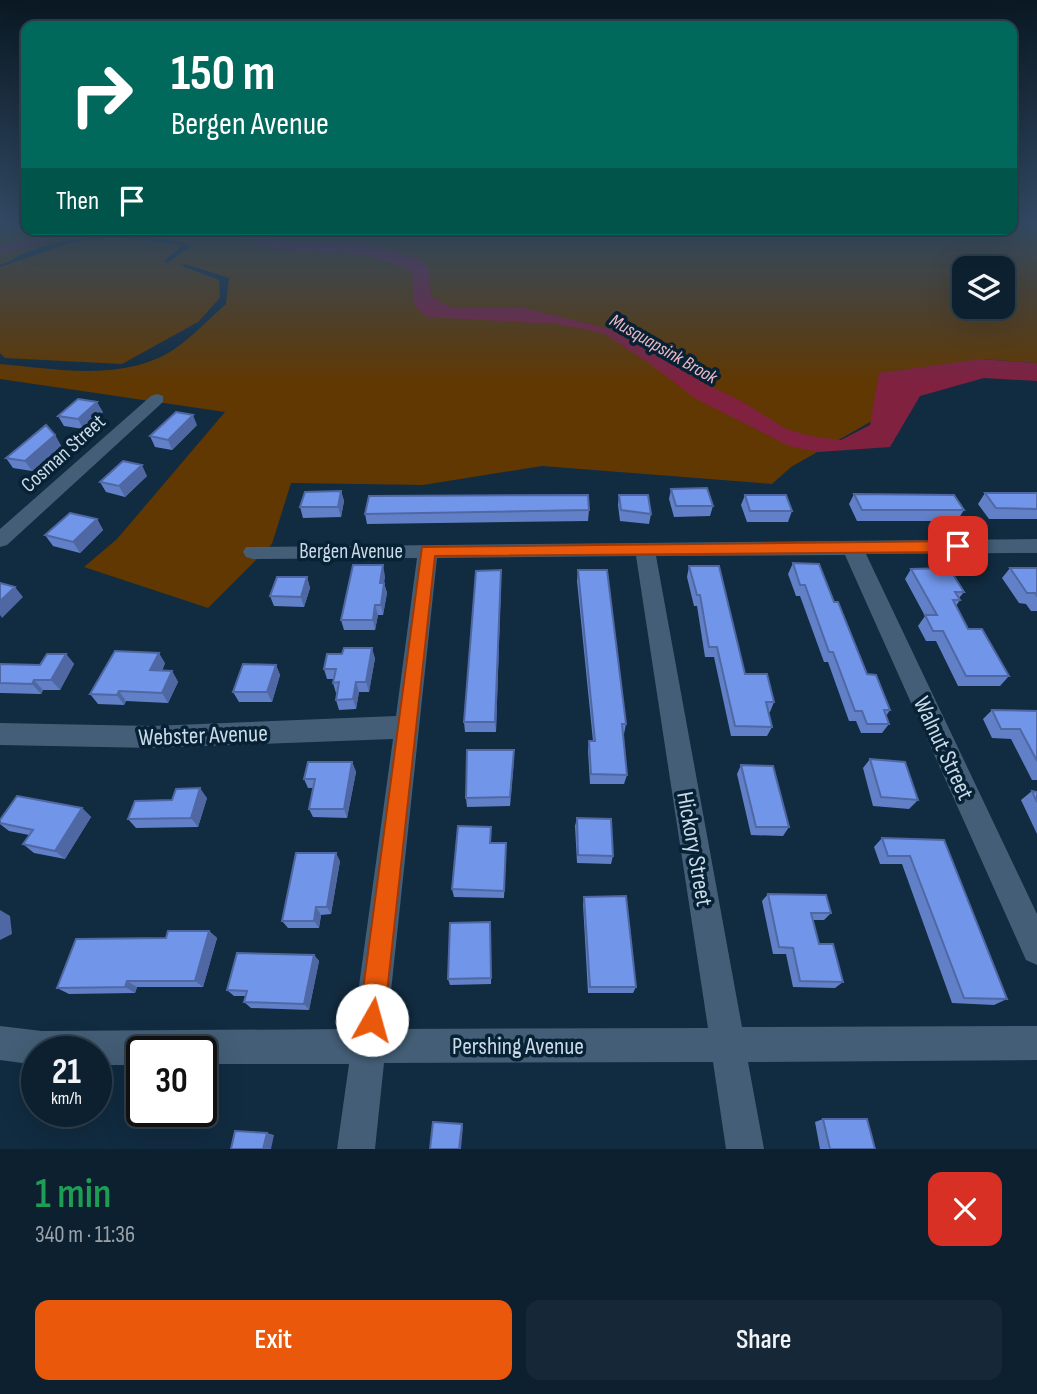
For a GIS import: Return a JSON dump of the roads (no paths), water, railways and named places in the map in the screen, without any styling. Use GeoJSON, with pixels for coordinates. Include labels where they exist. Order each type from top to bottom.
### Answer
{"type":"FeatureCollection","features":[{"type":"Feature","properties":{"kind":"street","name":"Cosman Street"},"geometry":{"type":"LineString","coordinates":[[0,540],[157,398]]}},
{"type":"Feature","properties":{"kind":"street","name":"Bergen Avenue"},"geometry":{"type":"LineString","coordinates":[[253,552],[1037,546]]}},
{"type":"Feature","properties":{"kind":"street","name":"Walnut Street"},"geometry":{"type":"LineString","coordinates":[[852,547],[1037,948]]}},
{"type":"Feature","properties":{"kind":"street","name":"Hickory Street"},"geometry":{"type":"LineString","coordinates":[[645,549],[745,1149]]}},
{"type":"Feature","properties":{"kind":"street"},"geometry":{"type":"LineString","coordinates":[[356,1149],[428,550]]}},
{"type":"Feature","properties":{"kind":"street","name":"Webster Avenue"},"geometry":{"type":"LineString","coordinates":[[0,734],[66,738],[137,737],[407,727]]}},
{"type":"Feature","properties":{"kind":"street","name":"Pershing Avenue"},"geometry":{"type":"LineString","coordinates":[[0,1043],[42,1048],[1037,1043]]}},
{"type":"Feature","properties":{"kind":"water label","name":"Musquapsink Brook"},"geometry":{"type":"Point","coordinates":[664,348]}}]}
